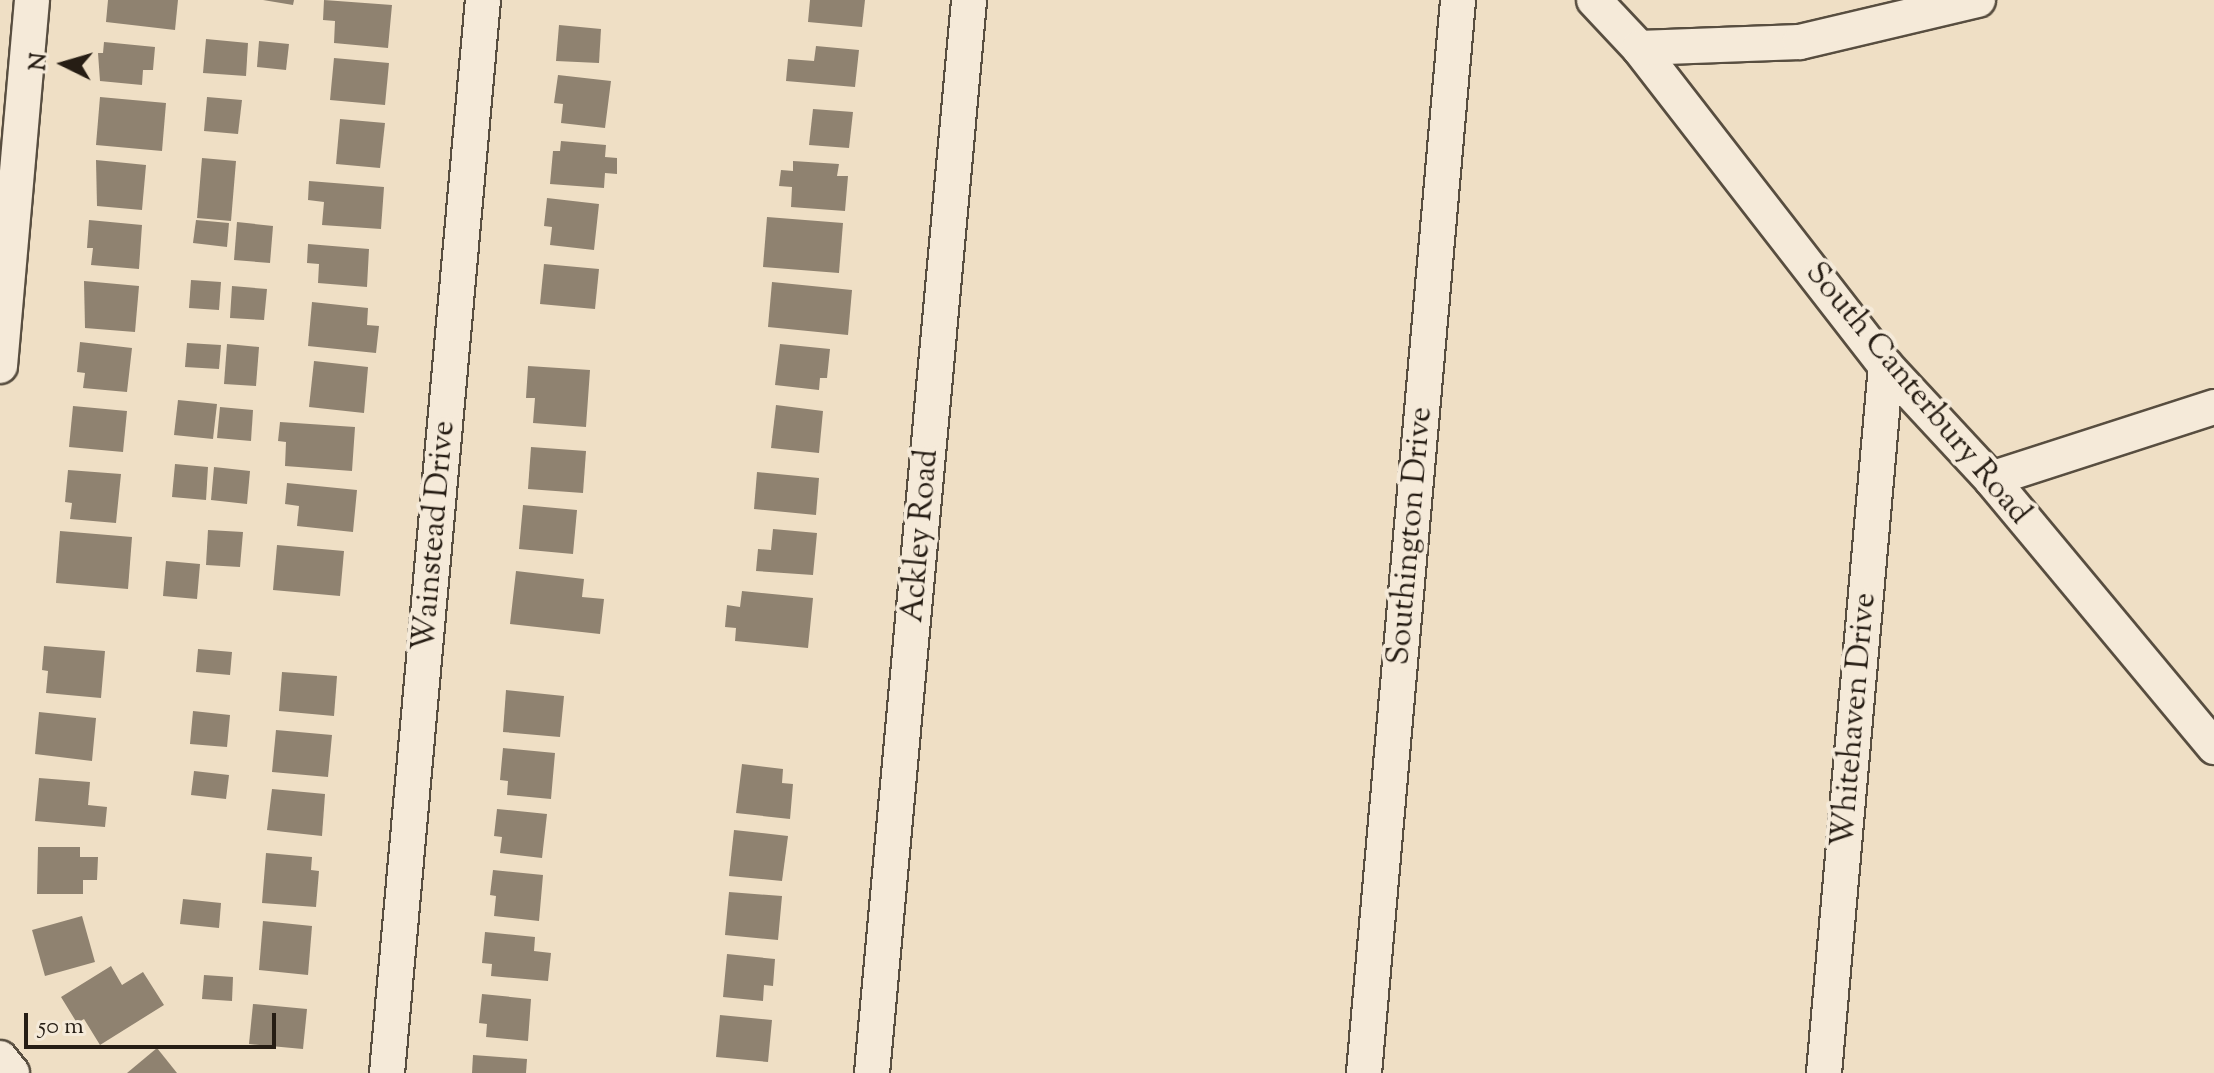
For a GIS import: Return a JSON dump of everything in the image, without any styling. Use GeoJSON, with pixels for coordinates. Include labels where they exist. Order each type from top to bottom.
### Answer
{"type":"FeatureCollection","features":[{"type":"Feature","properties":{"kind":"street"},"geometry":{"type":"LineString","coordinates":[[0,366],[32,0]]}},
{"type":"Feature","properties":{"kind":"street","name":"Wainstead Drive"},"geometry":{"type":"LineString","coordinates":[[387,1073],[483,0]]}},
{"type":"Feature","properties":{"kind":"street","name":"Ackley Road"},"geometry":{"type":"LineString","coordinates":[[872,1073],[969,0]]}},
{"type":"Feature","properties":{"kind":"street","name":"Southington Drive"},"geometry":{"type":"LineString","coordinates":[[1364,1073],[1458,0]]}},
{"type":"Feature","properties":{"kind":"street","name":"South Canterbury Road"},"geometry":{"type":"LineString","coordinates":[[1594,0],[1639,48],[1886,366],[1991,479],[2214,747]]}},
{"type":"Feature","properties":{"kind":"street"},"geometry":{"type":"LineString","coordinates":[[1639,48],[1800,42],[1978,0]]}},
{"type":"Feature","properties":{"kind":"street","name":"Whitehaven Drive"},"geometry":{"type":"LineString","coordinates":[[1824,1073],[1886,366]]}},
{"type":"Feature","properties":{"kind":"street"},"geometry":{"type":"LineString","coordinates":[[1991,479],[2214,407]]}},
{"type":"Feature","properties":{"kind":"street"},"geometry":{"type":"LineString","coordinates":[[0,1058],[12,1073]]}},
{"type":"Feature","properties":{"kind":"building"},"geometry":{"type":"Polygon","coordinates":[[[108,0],[178,0],[175,30],[106,22],[108,0]]]}},
{"type":"Feature","properties":{"kind":"building"},"geometry":{"type":"Polygon","coordinates":[[[263,0],[294,0],[293,5],[263,0]]]}},
{"type":"Feature","properties":{"kind":"building"},"geometry":{"type":"Polygon","coordinates":[[[324,0],[392,5],[388,48],[334,43],[335,21],[323,20],[324,0]]]}},
{"type":"Feature","properties":{"kind":"building"},"geometry":{"type":"Polygon","coordinates":[[[810,0],[865,0],[862,27],[808,22],[810,0]]]}},
{"type":"Feature","properties":{"kind":"building"},"geometry":{"type":"Polygon","coordinates":[[[559,25],[601,29],[599,63],[556,61],[559,25]]]}},
{"type":"Feature","properties":{"kind":"building"},"geometry":{"type":"Polygon","coordinates":[[[206,39],[248,43],[246,76],[203,73],[206,39]]]}},
{"type":"Feature","properties":{"kind":"building"},"geometry":{"type":"Polygon","coordinates":[[[259,41],[289,44],[286,70],[257,67],[259,41]]]}},
{"type":"Feature","properties":{"kind":"building"},"geometry":{"type":"Polygon","coordinates":[[[104,42],[155,47],[153,70],[143,70],[142,85],[100,81],[98,53],[103,53],[104,42]]]}},
{"type":"Feature","properties":{"kind":"building"},"geometry":{"type":"Polygon","coordinates":[[[816,46],[859,50],[855,87],[786,81],[788,59],[814,61],[816,46]]]}},
{"type":"Feature","properties":{"kind":"building"},"geometry":{"type":"Polygon","coordinates":[[[334,58],[389,63],[385,105],[330,100],[334,58]]]}},
{"type":"Feature","properties":{"kind":"building"},"geometry":{"type":"Polygon","coordinates":[[[558,75],[611,81],[605,128],[561,123],[563,104],[554,103],[558,75]]]}},
{"type":"Feature","properties":{"kind":"building"},"geometry":{"type":"Polygon","coordinates":[[[100,97],[166,103],[162,151],[96,145],[100,97]]]}},
{"type":"Feature","properties":{"kind":"building"},"geometry":{"type":"Polygon","coordinates":[[[207,97],[242,100],[238,134],[204,131],[207,97]]]}},
{"type":"Feature","properties":{"kind":"building"},"geometry":{"type":"Polygon","coordinates":[[[813,109],[853,112],[849,148],[809,145],[813,109]]]}},
{"type":"Feature","properties":{"kind":"building"},"geometry":{"type":"Polygon","coordinates":[[[340,119],[385,123],[380,168],[336,164],[340,119]]]}},
{"type":"Feature","properties":{"kind":"building"},"geometry":{"type":"Polygon","coordinates":[[[561,141],[606,145],[605,157],[617,158],[617,174],[605,173],[604,188],[550,184],[553,151],[560,151],[561,141]]]}},
{"type":"Feature","properties":{"kind":"building"},"geometry":{"type":"Polygon","coordinates":[[[202,158],[236,161],[231,221],[197,218],[202,158]]]}},
{"type":"Feature","properties":{"kind":"building"},"geometry":{"type":"Polygon","coordinates":[[[96,160],[146,165],[142,210],[97,206],[96,160]]]}},
{"type":"Feature","properties":{"kind":"building"},"geometry":{"type":"Polygon","coordinates":[[[793,161],[839,164],[837,176],[848,176],[845,211],[791,207],[792,187],[779,186],[781,170],[793,171],[793,161]]]}},
{"type":"Feature","properties":{"kind":"building"},"geometry":{"type":"Polygon","coordinates":[[[309,181],[384,187],[381,229],[322,225],[324,202],[308,200],[309,181]]]}},
{"type":"Feature","properties":{"kind":"building"},"geometry":{"type":"Polygon","coordinates":[[[547,198],[599,204],[594,250],[550,245],[552,227],[544,226],[547,198]]]}},
{"type":"Feature","properties":{"kind":"building"},"geometry":{"type":"Polygon","coordinates":[[[767,217],[843,223],[839,273],[763,267],[767,217]]]}},
{"type":"Feature","properties":{"kind":"building"},"geometry":{"type":"Polygon","coordinates":[[[89,220],[142,225],[139,269],[91,265],[93,248],[87,248],[89,220]]]}},
{"type":"Feature","properties":{"kind":"building"},"geometry":{"type":"Polygon","coordinates":[[[196,220],[229,223],[227,247],[193,243],[196,220]]]}},
{"type":"Feature","properties":{"kind":"building"},"geometry":{"type":"Polygon","coordinates":[[[237,222],[273,226],[270,263],[234,260],[237,222]]]}},
{"type":"Feature","properties":{"kind":"building"},"geometry":{"type":"Polygon","coordinates":[[[308,244],[369,249],[367,287],[318,283],[319,264],[307,263],[308,244]]]}},
{"type":"Feature","properties":{"kind":"building"},"geometry":{"type":"Polygon","coordinates":[[[544,264],[599,269],[595,309],[540,304],[544,264]]]}},
{"type":"Feature","properties":{"kind":"building"},"geometry":{"type":"Polygon","coordinates":[[[191,280],[221,282],[219,310],[189,308],[191,280]]]}},
{"type":"Feature","properties":{"kind":"building"},"geometry":{"type":"Polygon","coordinates":[[[84,281],[139,286],[135,332],[85,328],[84,281]]]}},
{"type":"Feature","properties":{"kind":"building"},"geometry":{"type":"Polygon","coordinates":[[[772,282],[852,290],[848,335],[768,327],[772,282]]]}},
{"type":"Feature","properties":{"kind":"building"},"geometry":{"type":"Polygon","coordinates":[[[232,286],[267,289],[264,320],[230,318],[232,286]]]}},
{"type":"Feature","properties":{"kind":"building"},"geometry":{"type":"Polygon","coordinates":[[[312,302],[368,308],[367,325],[379,326],[376,353],[308,346],[312,302]]]}},
{"type":"Feature","properties":{"kind":"building"},"geometry":{"type":"Polygon","coordinates":[[[80,342],[132,348],[127,392],[83,388],[85,373],[77,372],[80,342]]]}},
{"type":"Feature","properties":{"kind":"building"},"geometry":{"type":"Polygon","coordinates":[[[187,343],[221,345],[219,369],[185,367],[187,343]]]}},
{"type":"Feature","properties":{"kind":"building"},"geometry":{"type":"Polygon","coordinates":[[[227,344],[259,347],[256,386],[224,384],[227,344]]]}},
{"type":"Feature","properties":{"kind":"building"},"geometry":{"type":"Polygon","coordinates":[[[780,344],[830,349],[827,378],[820,378],[819,390],[775,385],[780,344]]]}},
{"type":"Feature","properties":{"kind":"building"},"geometry":{"type":"Polygon","coordinates":[[[314,361],[368,367],[364,413],[309,407],[314,361]]]}},
{"type":"Feature","properties":{"kind":"building"},"geometry":{"type":"Polygon","coordinates":[[[528,366],[590,370],[586,427],[533,423],[535,398],[526,398],[528,366]]]}},
{"type":"Feature","properties":{"kind":"building"},"geometry":{"type":"Polygon","coordinates":[[[178,400],[217,404],[213,439],[174,435],[178,400]]]}},
{"type":"Feature","properties":{"kind":"building"},"geometry":{"type":"Polygon","coordinates":[[[776,405],[823,411],[819,453],[771,448],[776,405]]]}},
{"type":"Feature","properties":{"kind":"building"},"geometry":{"type":"Polygon","coordinates":[[[73,406],[127,411],[123,452],[69,447],[73,406]]]}},
{"type":"Feature","properties":{"kind":"building"},"geometry":{"type":"Polygon","coordinates":[[[220,407],[253,410],[251,441],[217,438],[220,407]]]}},
{"type":"Feature","properties":{"kind":"building"},"geometry":{"type":"Polygon","coordinates":[[[280,422],[355,427],[352,471],[285,466],[286,442],[278,441],[280,422]]]}},
{"type":"Feature","properties":{"kind":"building"},"geometry":{"type":"Polygon","coordinates":[[[531,447],[586,451],[583,493],[528,489],[531,447]]]}},
{"type":"Feature","properties":{"kind":"building"},"geometry":{"type":"Polygon","coordinates":[[[175,464],[208,467],[206,500],[172,497],[175,464]]]}},
{"type":"Feature","properties":{"kind":"building"},"geometry":{"type":"Polygon","coordinates":[[[214,467],[250,471],[247,504],[211,500],[214,467]]]}},
{"type":"Feature","properties":{"kind":"building"},"geometry":{"type":"Polygon","coordinates":[[[68,470],[121,474],[116,523],[70,519],[72,503],[65,502],[68,470]]]}},
{"type":"Feature","properties":{"kind":"building"},"geometry":{"type":"Polygon","coordinates":[[[757,472],[819,478],[816,515],[754,509],[757,472]]]}},
{"type":"Feature","properties":{"kind":"building"},"geometry":{"type":"Polygon","coordinates":[[[287,483],[357,490],[353,532],[297,526],[299,506],[285,504],[287,483]]]}},
{"type":"Feature","properties":{"kind":"building"},"geometry":{"type":"Polygon","coordinates":[[[523,505],[577,510],[573,554],[519,549],[523,505]]]}},
{"type":"Feature","properties":{"kind":"building"},"geometry":{"type":"Polygon","coordinates":[[[773,529],[817,533],[813,575],[756,571],[758,549],[771,550],[773,529]]]}},
{"type":"Feature","properties":{"kind":"building"},"geometry":{"type":"Polygon","coordinates":[[[208,530],[243,532],[240,567],[206,565],[208,530]]]}},
{"type":"Feature","properties":{"kind":"building"},"geometry":{"type":"Polygon","coordinates":[[[60,531],[132,537],[128,589],[56,583],[60,531]]]}},
{"type":"Feature","properties":{"kind":"building"},"geometry":{"type":"Polygon","coordinates":[[[277,545],[344,551],[340,596],[273,590],[277,545]]]}},
{"type":"Feature","properties":{"kind":"building"},"geometry":{"type":"Polygon","coordinates":[[[166,561],[200,564],[197,599],[163,596],[166,561]]]}},
{"type":"Feature","properties":{"kind":"building"},"geometry":{"type":"Polygon","coordinates":[[[516,571],[584,579],[582,597],[604,599],[600,634],[510,624],[516,571]]]}},
{"type":"Feature","properties":{"kind":"building"},"geometry":{"type":"Polygon","coordinates":[[[742,591],[813,598],[808,648],[735,641],[736,628],[725,627],[727,605],[740,607],[742,591]]]}},
{"type":"Feature","properties":{"kind":"building"},"geometry":{"type":"Polygon","coordinates":[[[44,646],[105,651],[101,698],[46,693],[48,671],[42,670],[44,646]]]}},
{"type":"Feature","properties":{"kind":"building"},"geometry":{"type":"Polygon","coordinates":[[[198,649],[232,652],[230,675],[196,672],[198,649]]]}},
{"type":"Feature","properties":{"kind":"building"},"geometry":{"type":"Polygon","coordinates":[[[282,672],[337,676],[334,716],[279,711],[282,672]]]}},
{"type":"Feature","properties":{"kind":"building"},"geometry":{"type":"Polygon","coordinates":[[[506,690],[564,696],[560,737],[503,732],[506,690]]]}},
{"type":"Feature","properties":{"kind":"building"},"geometry":{"type":"Polygon","coordinates":[[[193,711],[230,715],[227,747],[190,744],[193,711]]]}},
{"type":"Feature","properties":{"kind":"building"},"geometry":{"type":"Polygon","coordinates":[[[39,712],[96,718],[92,761],[35,754],[39,712]]]}},
{"type":"Feature","properties":{"kind":"building"},"geometry":{"type":"Polygon","coordinates":[[[276,730],[332,735],[328,777],[272,772],[276,730]]]}},
{"type":"Feature","properties":{"kind":"building"},"geometry":{"type":"Polygon","coordinates":[[[503,748],[555,753],[551,799],[507,795],[508,781],[500,780],[503,748]]]}},
{"type":"Feature","properties":{"kind":"building"},"geometry":{"type":"Polygon","coordinates":[[[742,764],[783,769],[782,783],[793,784],[790,819],[736,813],[742,764]]]}},
{"type":"Feature","properties":{"kind":"building"},"geometry":{"type":"Polygon","coordinates":[[[194,771],[229,775],[226,799],[191,795],[194,771]]]}},
{"type":"Feature","properties":{"kind":"building"},"geometry":{"type":"Polygon","coordinates":[[[39,778],[90,782],[88,805],[107,807],[105,827],[35,821],[39,778]]]}},
{"type":"Feature","properties":{"kind":"building"},"geometry":{"type":"Polygon","coordinates":[[[272,789],[325,794],[322,836],[267,830],[272,789]]]}},
{"type":"Feature","properties":{"kind":"building"},"geometry":{"type":"Polygon","coordinates":[[[497,809],[547,814],[542,858],[500,853],[502,837],[494,836],[497,809]]]}},
{"type":"Feature","properties":{"kind":"building"},"geometry":{"type":"Polygon","coordinates":[[[734,830],[788,836],[782,881],[729,876],[734,830]]]}},
{"type":"Feature","properties":{"kind":"building"},"geometry":{"type":"Polygon","coordinates":[[[38,847],[80,847],[80,857],[98,857],[97,880],[83,880],[83,894],[37,894],[38,847]]]}},
{"type":"Feature","properties":{"kind":"building"},"geometry":{"type":"Polygon","coordinates":[[[266,853],[312,857],[311,870],[319,871],[316,907],[262,903],[266,853]]]}},
{"type":"Feature","properties":{"kind":"building"},"geometry":{"type":"Polygon","coordinates":[[[493,870],[543,875],[539,921],[494,916],[496,896],[490,895],[493,870]]]}},
{"type":"Feature","properties":{"kind":"building"},"geometry":{"type":"Polygon","coordinates":[[[729,892],[782,896],[778,940],[725,935],[729,892]]]}},
{"type":"Feature","properties":{"kind":"building"},"geometry":{"type":"Polygon","coordinates":[[[183,899],[221,903],[219,928],[180,924],[183,899]]]}},
{"type":"Feature","properties":{"kind":"building"},"geometry":{"type":"Polygon","coordinates":[[[82,916],[95,962],[45,976],[32,930],[82,916]]]}},
{"type":"Feature","properties":{"kind":"building"},"geometry":{"type":"Polygon","coordinates":[[[263,921],[312,926],[308,975],[259,970],[263,921]]]}},
{"type":"Feature","properties":{"kind":"building"},"geometry":{"type":"Polygon","coordinates":[[[485,932],[535,937],[534,951],[551,953],[548,981],[491,976],[492,964],[482,963],[485,932]]]}},
{"type":"Feature","properties":{"kind":"building"},"geometry":{"type":"Polygon","coordinates":[[[727,954],[775,959],[773,986],[764,985],[763,1001],[723,997],[727,954]]]}},
{"type":"Feature","properties":{"kind":"building"},"geometry":{"type":"Polygon","coordinates":[[[111,966],[122,985],[143,972],[164,1005],[100,1045],[84,1019],[77,1023],[61,997],[111,966]]]}},
{"type":"Feature","properties":{"kind":"building"},"geometry":{"type":"Polygon","coordinates":[[[204,975],[233,977],[232,1001],[202,999],[204,975]]]}},
{"type":"Feature","properties":{"kind":"building"},"geometry":{"type":"Polygon","coordinates":[[[482,994],[531,999],[528,1041],[486,1037],[487,1024],[479,1023],[482,994]]]}},
{"type":"Feature","properties":{"kind":"building"},"geometry":{"type":"Polygon","coordinates":[[[253,1004],[307,1009],[303,1049],[249,1044],[253,1004]]]}},
{"type":"Feature","properties":{"kind":"building"},"geometry":{"type":"Polygon","coordinates":[[[720,1015],[772,1020],[768,1062],[716,1057],[720,1015]]]}},
{"type":"Feature","properties":{"kind":"building"},"geometry":{"type":"Polygon","coordinates":[[[157,1048],[177,1073],[127,1073],[157,1048]]]}},
{"type":"Feature","properties":{"kind":"building"},"geometry":{"type":"Polygon","coordinates":[[[473,1055],[527,1059],[526,1073],[472,1073],[473,1055]]]}}]}
